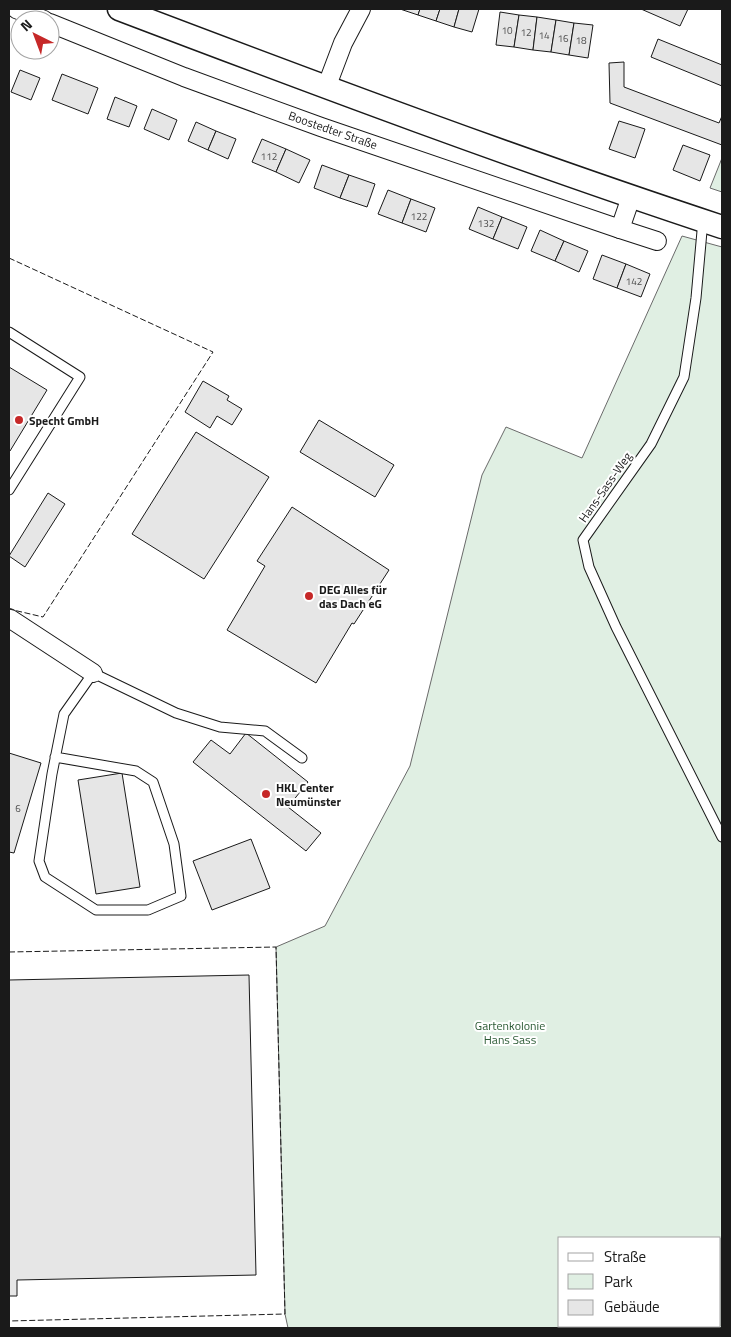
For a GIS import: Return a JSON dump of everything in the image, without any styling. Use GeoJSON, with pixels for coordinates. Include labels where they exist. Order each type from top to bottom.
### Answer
{"type":"FeatureCollection","features":[{"type":"Feature","properties":{"kind":"street"},"geometry":{"type":"LineString","coordinates":[[119,9],[326,88],[712,224]]}},
{"type":"Feature","properties":{"kind":"street"},"geometry":{"type":"LineString","coordinates":[[326,88],[343,43],[360,9]]}},
{"type":"Feature","properties":{"kind":"street","name":"Boostedter Straße"},"geometry":{"type":"LineString","coordinates":[[60,26],[211,87],[321,127],[657,241]]}},
{"type":"Feature","properties":{"kind":"street"},"geometry":{"type":"LineString","coordinates":[[620,229],[631,197]]}},
{"type":"Feature","properties":{"kind":"street"},"geometry":{"type":"LineString","coordinates":[[9,618],[93,673]]}},
{"type":"Feature","properties":{"kind":"lane","name":"Hans-Sass-Weg"},"geometry":{"type":"LineString","coordinates":[[712,224],[696,298],[684,377],[651,444],[583,540],[589,566],[616,627],[722,837]]}},
{"type":"Feature","properties":{"kind":"lane"},"geometry":{"type":"LineString","coordinates":[[9,332],[80,377],[9,490]]}},
{"type":"Feature","properties":{"kind":"lane"},"geometry":{"type":"LineString","coordinates":[[55,757],[136,772],[153,782],[174,844],[181,896],[148,910],[96,910],[45,877],[40,861],[55,757],[64,714],[93,673],[176,713],[220,727],[265,731],[302,758]]}},
{"type":"Feature","properties":{"kind":"green space"},"geometry":{"type":"Polygon","coordinates":[[[722,158],[722,192],[710,188],[722,158]]]}},
{"type":"Feature","properties":{"kind":"green space","name":"Gartenkolonie Hans Sass"},"geometry":{"type":"Polygon","coordinates":[[[682,236],[722,247],[722,1328],[288,1328],[285,1314],[276,947],[325,926],[410,766],[482,475],[506,427],[582,458],[682,236]]]}},
{"type":"Feature","properties":{"kind":"building"},"geometry":{"type":"Polygon","coordinates":[[[400,9],[420,9],[418,15],[400,9]]]}},
{"type":"Feature","properties":{"kind":"building"},"geometry":{"type":"Polygon","coordinates":[[[420,9],[440,9],[436,21],[418,15],[420,9]]]}},
{"type":"Feature","properties":{"kind":"building"},"geometry":{"type":"Polygon","coordinates":[[[440,9],[459,9],[454,27],[436,21],[440,9]]]}},
{"type":"Feature","properties":{"kind":"building"},"geometry":{"type":"Polygon","coordinates":[[[459,9],[479,9],[472,32],[454,27],[459,9]]]}},
{"type":"Feature","properties":{"kind":"building"},"geometry":{"type":"Polygon","coordinates":[[[641,9],[688,9],[680,26],[641,9]]]}},
{"type":"Feature","properties":{"kind":"building"},"geometry":{"type":"Polygon","coordinates":[[[500,12],[519,15],[514,47],[496,45],[500,12]]]}},
{"type":"Feature","properties":{"kind":"building"},"geometry":{"type":"Polygon","coordinates":[[[519,15],[537,17],[533,50],[514,47],[519,15]]]}},
{"type":"Feature","properties":{"kind":"building"},"geometry":{"type":"Polygon","coordinates":[[[537,17],[556,20],[551,52],[533,50],[537,17]]]}},
{"type":"Feature","properties":{"kind":"building"},"geometry":{"type":"Polygon","coordinates":[[[556,20],[574,23],[569,55],[551,52],[556,20]]]}},
{"type":"Feature","properties":{"kind":"building"},"geometry":{"type":"Polygon","coordinates":[[[574,23],[593,25],[588,58],[569,55],[574,23]]]}},
{"type":"Feature","properties":{"kind":"building"},"geometry":{"type":"Polygon","coordinates":[[[658,39],[722,65],[722,86],[651,57],[658,39]]]}},
{"type":"Feature","properties":{"kind":"building"},"geometry":{"type":"Polygon","coordinates":[[[624,62],[624,87],[719,123],[722,116],[722,145],[610,103],[609,63],[624,62]]]}},
{"type":"Feature","properties":{"kind":"building"},"geometry":{"type":"Polygon","coordinates":[[[20,70],[40,78],[31,100],[11,92],[20,70]]]}},
{"type":"Feature","properties":{"kind":"building"},"geometry":{"type":"Polygon","coordinates":[[[62,74],[98,88],[88,114],[52,100],[62,74]]]}},
{"type":"Feature","properties":{"kind":"building"},"geometry":{"type":"Polygon","coordinates":[[[115,97],[137,106],[129,127],[107,119],[115,97]]]}},
{"type":"Feature","properties":{"kind":"building"},"geometry":{"type":"Polygon","coordinates":[[[152,109],[177,120],[169,140],[144,129],[152,109]]]}},
{"type":"Feature","properties":{"kind":"building"},"geometry":{"type":"Polygon","coordinates":[[[619,121],[645,129],[635,158],[609,149],[619,121]]]}},
{"type":"Feature","properties":{"kind":"building"},"geometry":{"type":"Polygon","coordinates":[[[196,122],[216,131],[208,150],[188,141],[196,122]]]}},
{"type":"Feature","properties":{"kind":"building"},"geometry":{"type":"Polygon","coordinates":[[[216,131],[236,139],[228,159],[208,150],[216,131]]]}},
{"type":"Feature","properties":{"kind":"building"},"geometry":{"type":"Polygon","coordinates":[[[262,139],[286,149],[276,172],[252,162],[262,139]]]}},
{"type":"Feature","properties":{"kind":"building"},"geometry":{"type":"Polygon","coordinates":[[[683,145],[710,155],[700,181],[673,170],[683,145]]]}},
{"type":"Feature","properties":{"kind":"building"},"geometry":{"type":"Polygon","coordinates":[[[286,149],[310,160],[299,183],[276,172],[286,149]]]}},
{"type":"Feature","properties":{"kind":"building"},"geometry":{"type":"Polygon","coordinates":[[[322,165],[349,175],[340,198],[314,188],[322,165]]]}},
{"type":"Feature","properties":{"kind":"building"},"geometry":{"type":"Polygon","coordinates":[[[349,175],[375,184],[367,207],[340,198],[349,175]]]}},
{"type":"Feature","properties":{"kind":"building"},"geometry":{"type":"Polygon","coordinates":[[[388,190],[411,199],[402,223],[378,214],[388,190]]]}},
{"type":"Feature","properties":{"kind":"building"},"geometry":{"type":"Polygon","coordinates":[[[411,199],[435,208],[426,232],[402,223],[411,199]]]}},
{"type":"Feature","properties":{"kind":"building"},"geometry":{"type":"Polygon","coordinates":[[[478,207],[502,217],[493,239],[469,229],[478,207]]]}},
{"type":"Feature","properties":{"kind":"building"},"geometry":{"type":"Polygon","coordinates":[[[502,217],[527,227],[518,249],[493,239],[502,217]]]}},
{"type":"Feature","properties":{"kind":"building"},"geometry":{"type":"Polygon","coordinates":[[[540,230],[564,241],[555,261],[531,251],[540,230]]]}},
{"type":"Feature","properties":{"kind":"building"},"geometry":{"type":"Polygon","coordinates":[[[564,241],[588,251],[579,272],[555,261],[564,241]]]}},
{"type":"Feature","properties":{"kind":"building"},"geometry":{"type":"Polygon","coordinates":[[[602,255],[626,264],[617,288],[593,279],[602,255]]]}},
{"type":"Feature","properties":{"kind":"building"},"geometry":{"type":"Polygon","coordinates":[[[626,264],[650,274],[641,297],[617,288],[626,264]]]}},
{"type":"Feature","properties":{"kind":"building","name":"Specht GmbH"},"geometry":{"type":"Polygon","coordinates":[[[9,367],[47,390],[10,451],[9,450],[9,367]]]}},
{"type":"Feature","properties":{"kind":"building"},"geometry":{"type":"Polygon","coordinates":[[[203,381],[229,396],[227,400],[242,409],[232,425],[217,416],[210,428],[185,412],[203,381]]]}},
{"type":"Feature","properties":{"kind":"building"},"geometry":{"type":"Polygon","coordinates":[[[319,420],[394,465],[375,497],[300,452],[319,420]]]}},
{"type":"Feature","properties":{"kind":"building"},"geometry":{"type":"Polygon","coordinates":[[[196,432],[269,477],[204,579],[132,534],[196,432]]]}},
{"type":"Feature","properties":{"kind":"building"},"geometry":{"type":"Polygon","coordinates":[[[48,493],[65,504],[25,567],[9,556],[48,493]]]}},
{"type":"Feature","properties":{"kind":"building","name":"DEG Alles für das Dach eG"},"geometry":{"type":"Polygon","coordinates":[[[292,507],[389,570],[354,624],[352,623],[316,683],[227,630],[265,566],[257,561],[292,507]]]}},
{"type":"Feature","properties":{"kind":"building","name":"HKL Center Neumünster"},"geometry":{"type":"Polygon","coordinates":[[[246,733],[308,782],[288,807],[321,833],[306,851],[193,762],[211,740],[230,754],[246,733]]]}},
{"type":"Feature","properties":{"kind":"building"},"geometry":{"type":"Polygon","coordinates":[[[9,753],[41,763],[14,853],[9,852],[9,753]]]}},
{"type":"Feature","properties":{"kind":"building"},"geometry":{"type":"Polygon","coordinates":[[[122,773],[140,887],[96,894],[78,780],[122,773]]]}},
{"type":"Feature","properties":{"kind":"building"},"geometry":{"type":"Polygon","coordinates":[[[251,839],[270,888],[212,910],[193,861],[251,839]]]}},
{"type":"Feature","properties":{"kind":"building"},"geometry":{"type":"Polygon","coordinates":[[[249,975],[256,1275],[17,1280],[17,1296],[9,1296],[9,980],[249,975]]]}},
{"type":"Feature","properties":{"kind":"fence"},"geometry":{"type":"LineString","coordinates":[[9,258],[213,352],[43,617],[9,609]]}},
{"type":"Feature","properties":{"kind":"fence"},"geometry":{"type":"LineString","coordinates":[[9,952],[276,947],[285,1314],[9,1321]]}},
{"type":"Feature","properties":{"kind":"place","name":"Specht GmbH"},"geometry":{"type":"Point","coordinates":[19,420]}},
{"type":"Feature","properties":{"kind":"place","name":"DEG Alles für das Dach eG"},"geometry":{"type":"Point","coordinates":[309,596]}},
{"type":"Feature","properties":{"kind":"place","name":"HKL Center Neumünster"},"geometry":{"type":"Point","coordinates":[266,794]}}]}
